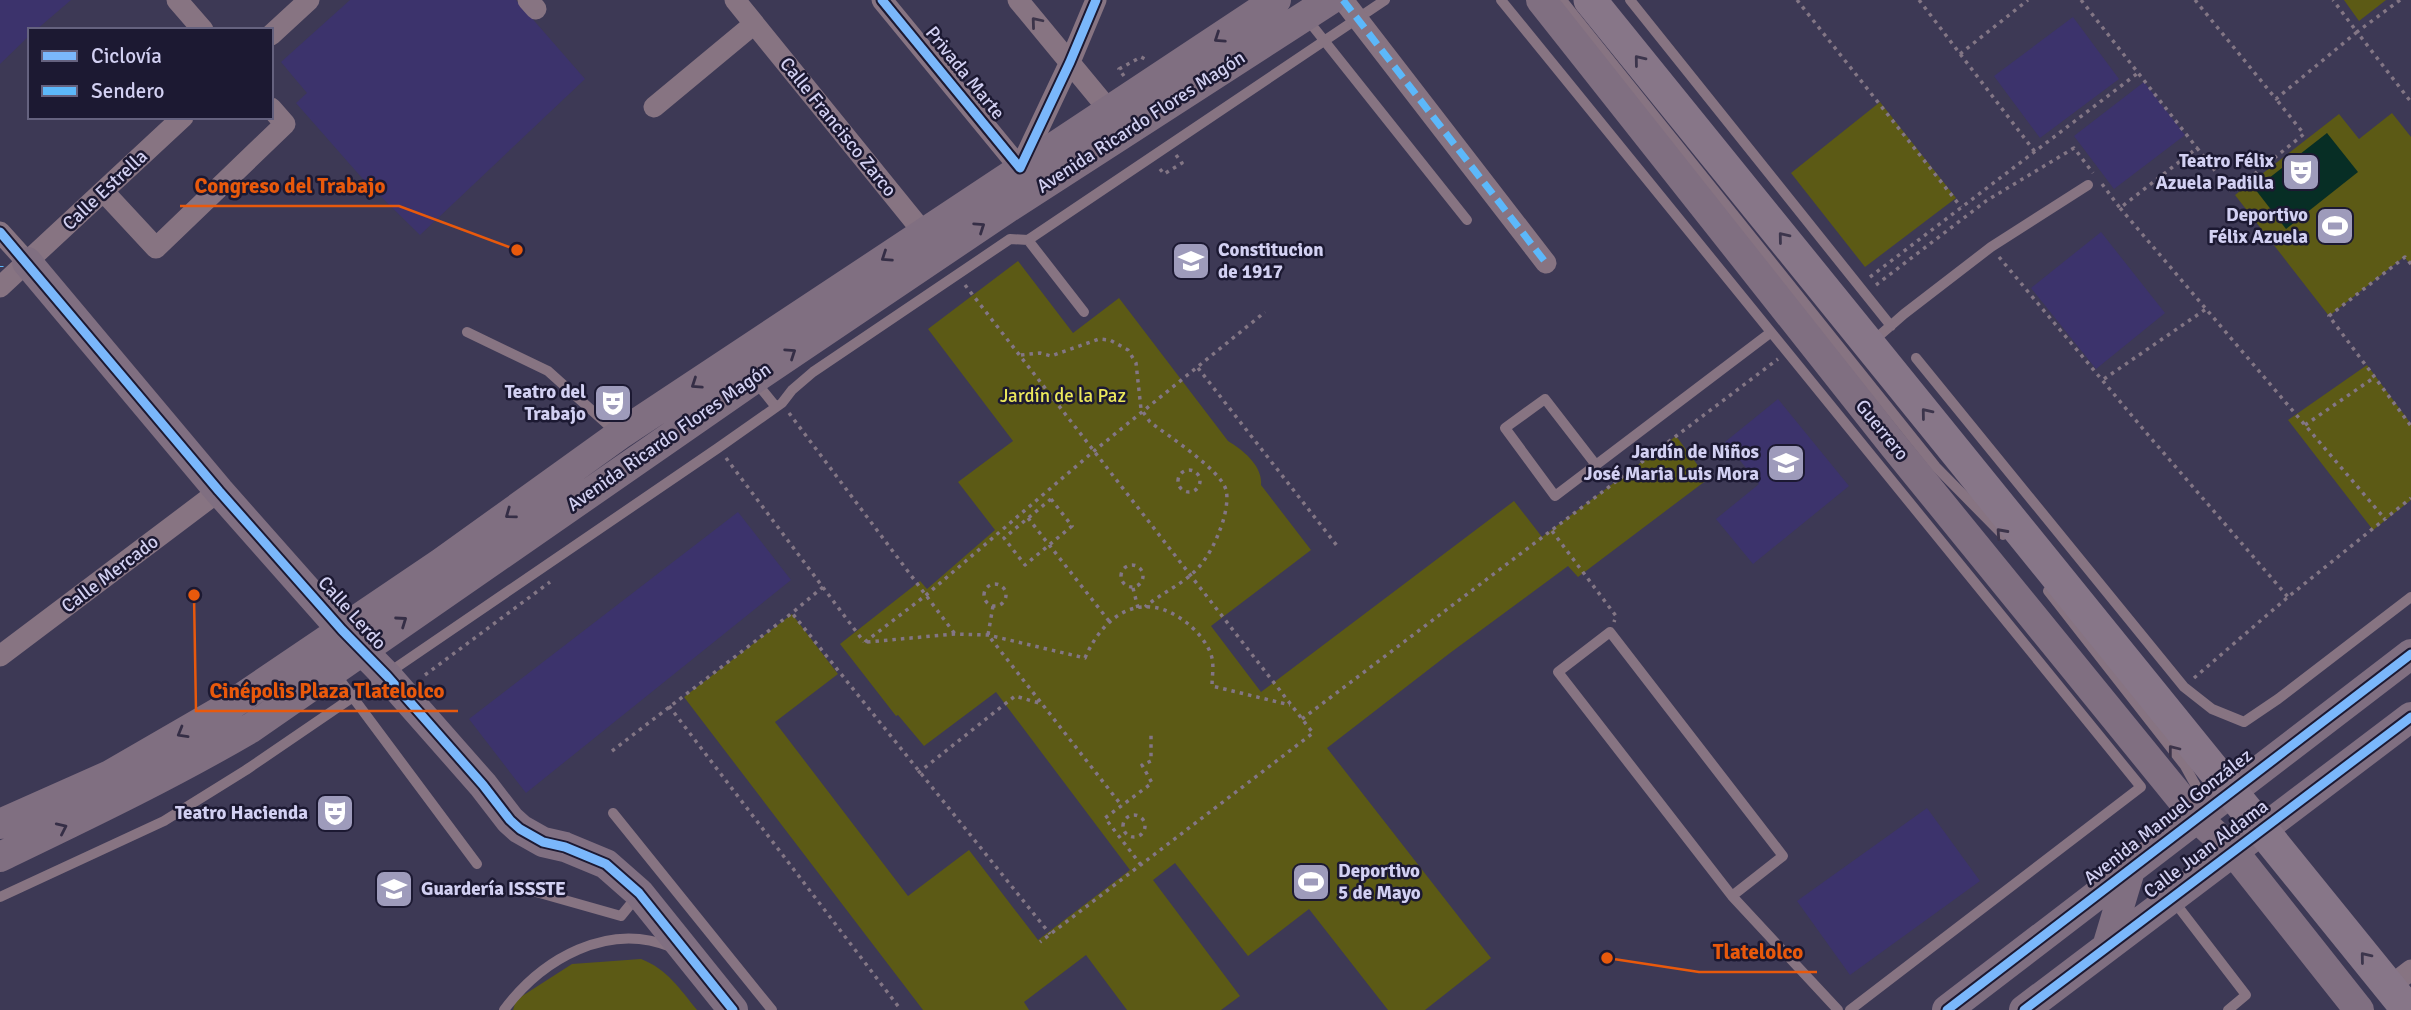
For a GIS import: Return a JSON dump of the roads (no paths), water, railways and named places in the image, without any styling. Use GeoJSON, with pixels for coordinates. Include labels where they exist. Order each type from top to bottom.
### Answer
{"type":"FeatureCollection","features":[{"type":"Feature","properties":{"kind":"main road","name":"Avenida Ricardo Flores Magón"},"geometry":{"type":"LineString","coordinates":[[0,824],[110,775],[231,705],[352,640],[754,379],[940,253],[1276,0]]}},
{"type":"Feature","properties":{"kind":"main road","name":"Avenida Ricardo Flores Magón"},"geometry":{"type":"LineString","coordinates":[[0,857],[121,800],[251,728],[332,670],[352,640],[619,435],[940,253],[1020,168],[1118,121],[1305,17],[1330,0]]}},
{"type":"Feature","properties":{"kind":"main road","name":"Guerrero"},"geometry":{"type":"LineString","coordinates":[[1541,0],[1885,454],[1937,463],[2226,823]]}},
{"type":"Feature","properties":{"kind":"main road","name":"Guerrero"},"geometry":{"type":"LineString","coordinates":[[1590,0],[1880,335],[1937,463],[2226,823]]}},
{"type":"Feature","properties":{"kind":"main road","name":"Calle Lerdo"},"geometry":{"type":"LineString","coordinates":[[27,262],[219,491],[387,676],[483,785],[510,820],[543,842],[565,847],[606,864],[639,893],[733,1010]]}},
{"type":"Feature","properties":{"kind":"main road","name":"Avenida Manuel González"},"geometry":{"type":"LineString","coordinates":[[1947,1010],[2132,867],[2226,823],[2411,654]]}},
{"type":"Feature","properties":{"kind":"main road","name":"Calle Juan Aldama"},"geometry":{"type":"LineString","coordinates":[[2024,1010],[2171,898],[2226,823],[2411,717]]}},
{"type":"Feature","properties":{"kind":"main road"},"geometry":{"type":"LineString","coordinates":[[2226,823],[2395,994]]}},
{"type":"Feature","properties":{"kind":"main road"},"geometry":{"type":"LineString","coordinates":[[2226,823],[2359,1010]]}},
{"type":"Feature","properties":{"kind":"main road"},"geometry":{"type":"LineString","coordinates":[[2106,947],[2132,867]]}},
{"type":"Feature","properties":{"kind":"street"},"geometry":{"type":"LineString","coordinates":[[177,0],[201,28]]}},
{"type":"Feature","properties":{"kind":"street"},"geometry":{"type":"LineString","coordinates":[[273,33],[309,0]]}},
{"type":"Feature","properties":{"kind":"street","name":"Calle Francisco Zarco"},"geometry":{"type":"LineString","coordinates":[[735,0],[940,253]]}},
{"type":"Feature","properties":{"kind":"street","name":"Privada Marte"},"geometry":{"type":"LineString","coordinates":[[882,0],[1020,168]]}},
{"type":"Feature","properties":{"kind":"street"},"geometry":{"type":"LineString","coordinates":[[1018,0],[1118,121]]}},
{"type":"Feature","properties":{"kind":"street"},"geometry":{"type":"LineString","coordinates":[[1020,168],[1096,0]]}},
{"type":"Feature","properties":{"kind":"street"},"geometry":{"type":"LineString","coordinates":[[1343,0],[1546,263]]}},
{"type":"Feature","properties":{"kind":"street"},"geometry":{"type":"LineString","coordinates":[[654,107],[754,24]]}},
{"type":"Feature","properties":{"kind":"street"},"geometry":{"type":"LineString","coordinates":[[104,192],[156,248],[278,116]]}},
{"type":"Feature","properties":{"kind":"street","name":"Calle Estrella"},"geometry":{"type":"LineString","coordinates":[[0,287],[181,119]]}},
{"type":"Feature","properties":{"kind":"street","name":"Calle Lerdo"},"geometry":{"type":"LineString","coordinates":[[0,232],[27,262]]}},
{"type":"Feature","properties":{"kind":"street","name":"Calle Mercado"},"geometry":{"type":"LineString","coordinates":[[0,656],[219,491]]}},
{"type":"Feature","properties":{"kind":"lane"},"geometry":{"type":"LineString","coordinates":[[0,897],[164,821],[387,676],[779,405],[940,253],[1010,239],[1028,240],[1325,43],[1385,0]]}},
{"type":"Feature","properties":{"kind":"lane"},"geometry":{"type":"LineString","coordinates":[[1501,0],[1770,333],[1885,454]]}},
{"type":"Feature","properties":{"kind":"lane"},"geometry":{"type":"LineString","coordinates":[[1562,0],[1937,463],[2011,544]]}},
{"type":"Feature","properties":{"kind":"lane"},"geometry":{"type":"LineString","coordinates":[[1630,0],[1858,286],[1880,335],[1991,247],[2088,185]]}},
{"type":"Feature","properties":{"kind":"lane"},"geometry":{"type":"LineString","coordinates":[[1305,17],[1466,220]]}},
{"type":"Feature","properties":{"kind":"lane"},"geometry":{"type":"LineString","coordinates":[[1028,240],[1084,312]]}},
{"type":"Feature","properties":{"kind":"lane"},"geometry":{"type":"LineString","coordinates":[[467,332],[548,371],[619,435]]}},
{"type":"Feature","properties":{"kind":"lane"},"geometry":{"type":"LineString","coordinates":[[1596,465],[1545,399],[1505,428],[1555,496],[1596,465],[1770,333]]}},
{"type":"Feature","properties":{"kind":"lane"},"geometry":{"type":"LineString","coordinates":[[1850,1010],[2141,787],[1937,463],[1916,358]]}},
{"type":"Feature","properties":{"kind":"lane"},"geometry":{"type":"LineString","coordinates":[[754,379],[779,405]]}},
{"type":"Feature","properties":{"kind":"lane"},"geometry":{"type":"LineString","coordinates":[[1937,463],[2184,687],[2212,709],[2244,722],[2411,597]]}},
{"type":"Feature","properties":{"kind":"lane"},"geometry":{"type":"LineString","coordinates":[[2044,586],[2185,766],[2226,823]]}},
{"type":"Feature","properties":{"kind":"lane"},"geometry":{"type":"LineString","coordinates":[[1731,896],[1783,856],[1610,632],[1558,672],[1731,896],[1838,1010]]}},
{"type":"Feature","properties":{"kind":"lane"},"geometry":{"type":"LineString","coordinates":[[332,670],[477,864]]}},
{"type":"Feature","properties":{"kind":"lane"},"geometry":{"type":"LineString","coordinates":[[613,813],[772,1010]]}},
{"type":"Feature","properties":{"kind":"lane"},"geometry":{"type":"LineString","coordinates":[[522,888],[621,916],[639,893]]}},
{"type":"Feature","properties":{"kind":"lane"},"geometry":{"type":"LineString","coordinates":[[2171,898],[2246,995],[2228,1010]]}},
{"type":"Feature","properties":{"kind":"lane"},"geometry":{"type":"LineString","coordinates":[[504,1010],[540,971],[570,951],[590,945],[642,939],[690,955]]}},
{"type":"Feature","properties":{"kind":"place","name":"Teatro Félix Azuela Padilla"},"geometry":{"type":"Point","coordinates":[2301,172]}},
{"type":"Feature","properties":{"kind":"place","name":"Deportivo Félix Azuela"},"geometry":{"type":"Point","coordinates":[2335,226]}},
{"type":"Feature","properties":{"kind":"place","name":"Congreso del Trabajo"},"geometry":{"type":"Point","coordinates":[517,250]}},
{"type":"Feature","properties":{"kind":"place","name":"Constitucion de 1917"},"geometry":{"type":"Point","coordinates":[1191,261]}},
{"type":"Feature","properties":{"kind":"place","name":"Teatro del Trabajo"},"geometry":{"type":"Point","coordinates":[613,403]}},
{"type":"Feature","properties":{"kind":"place","name":"Jardín de Niños José Maria Luis Mora"},"geometry":{"type":"Point","coordinates":[1786,463]}},
{"type":"Feature","properties":{"kind":"place","name":"Cinépolis Plaza Tlatelolco"},"geometry":{"type":"Point","coordinates":[194,595]}},
{"type":"Feature","properties":{"kind":"place","name":"Teatro Hacienda"},"geometry":{"type":"Point","coordinates":[335,813]}},
{"type":"Feature","properties":{"kind":"place","name":"Deportivo 5 de Mayo"},"geometry":{"type":"Point","coordinates":[1311,882]}},
{"type":"Feature","properties":{"kind":"place","name":"Guardería ISSSTE"},"geometry":{"type":"Point","coordinates":[394,889]}},
{"type":"Feature","properties":{"kind":"place","name":"Tlatelolco"},"geometry":{"type":"Point","coordinates":[1607,958]}},
{"type":"Feature","properties":{"kind":"park label","name":"Jardín de la Paz"},"geometry":{"type":"Point","coordinates":[1063,396]}}]}
